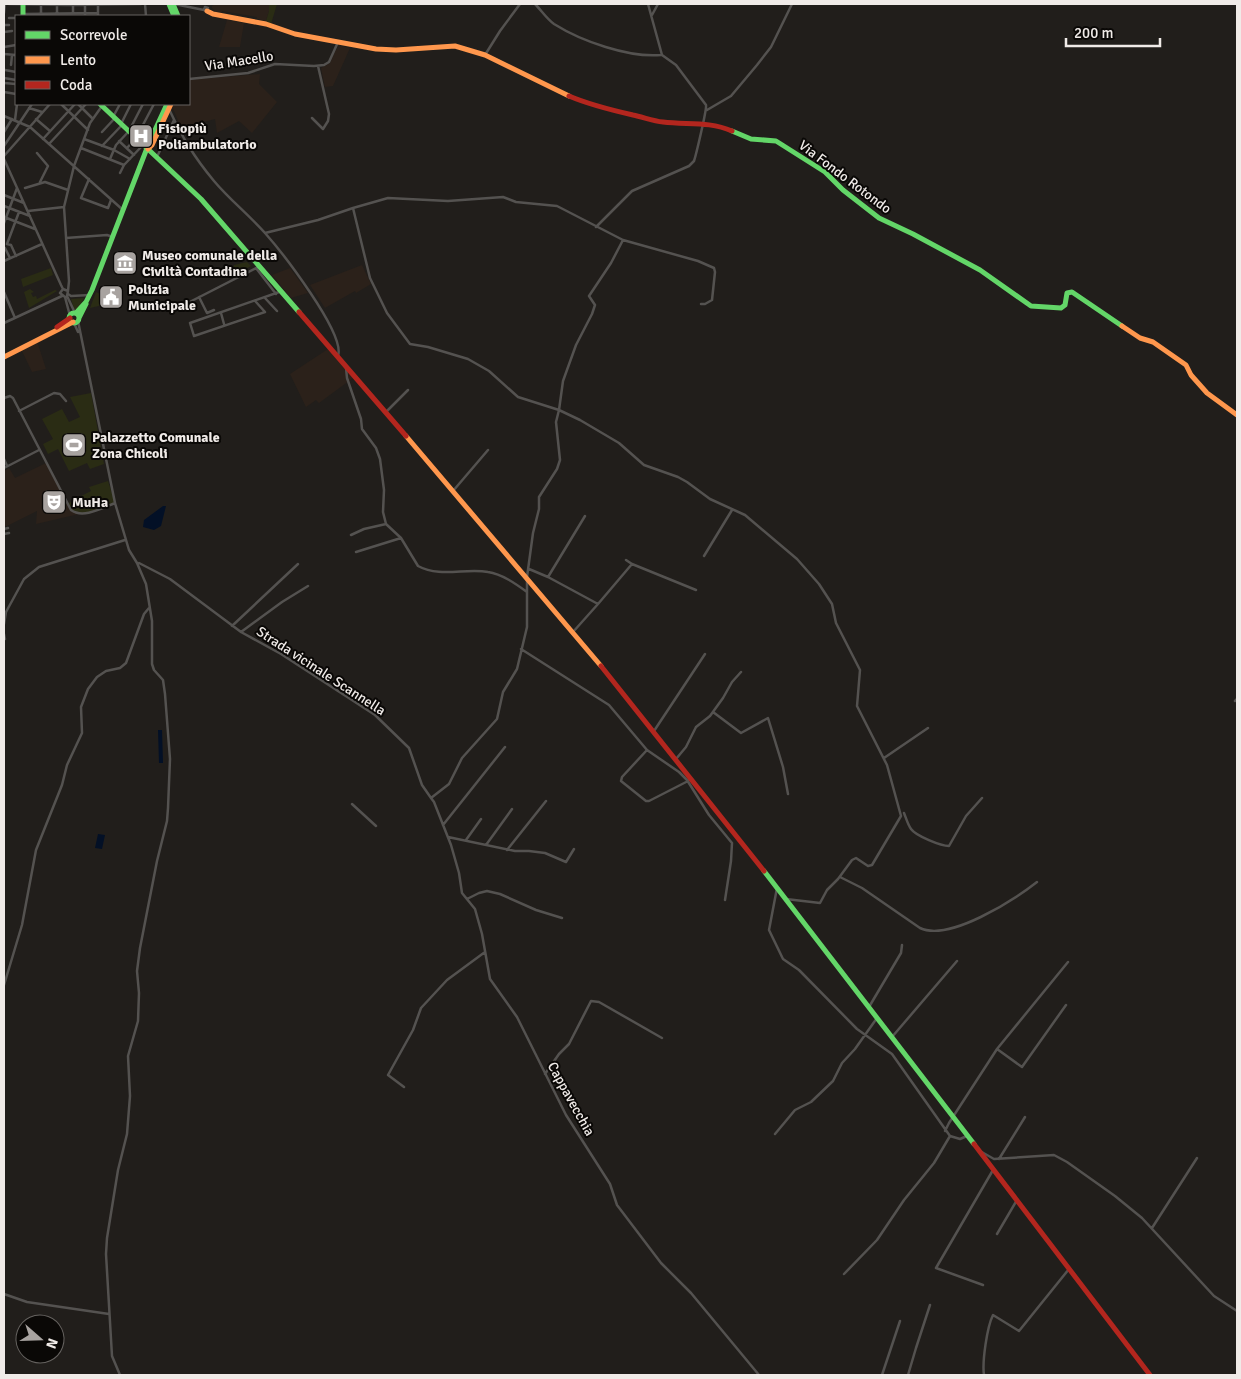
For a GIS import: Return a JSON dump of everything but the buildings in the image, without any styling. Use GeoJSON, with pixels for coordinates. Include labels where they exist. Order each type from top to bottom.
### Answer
{"type":"FeatureCollection","features":[{"type":"Feature","properties":{"kind":"main road"},"geometry":{"type":"LineString","coordinates":[[23,4],[23,15]]}},
{"type":"Feature","properties":{"kind":"main road","name":"Via Fondo Rotondo"},"geometry":{"type":"LineString","coordinates":[[205,8],[213,14],[266,24],[295,34],[376,49],[396,50],[455,46],[485,55],[588,104],[662,122],[682,124],[703,123],[728,128],[751,139],[782,143],[806,161],[825,172],[843,190],[879,218],[914,234],[980,270],[1031,306],[1063,307],[1067,293],[1072,292],[1140,338],[1153,342],[1186,365],[1191,375],[1207,393],[1237,415]]}},
{"type":"Feature","properties":{"kind":"main road"},"geometry":{"type":"LineString","coordinates":[[101,105],[201,199],[279,292],[336,354],[574,632],[786,899],[1150,1375]]}},
{"type":"Feature","properties":{"kind":"main road"},"geometry":{"type":"LineString","coordinates":[[4,356],[74,318],[86,302],[148,149],[152,144],[168,105]]}},
{"type":"Feature","properties":{"kind":"street"},"geometry":{"type":"LineString","coordinates":[[4,13],[5,4]]}},
{"type":"Feature","properties":{"kind":"street"},"geometry":{"type":"LineString","coordinates":[[9,4],[143,4]]}},
{"type":"Feature","properties":{"kind":"street"},"geometry":{"type":"LineString","coordinates":[[85,4],[85,15]]}},
{"type":"Feature","properties":{"kind":"street"},"geometry":{"type":"LineString","coordinates":[[23,15],[98,15],[98,4]]}},
{"type":"Feature","properties":{"kind":"street"},"geometry":{"type":"LineString","coordinates":[[172,4],[205,8]]}},
{"type":"Feature","properties":{"kind":"street"},"geometry":{"type":"LineString","coordinates":[[485,55],[520,4]]}},
{"type":"Feature","properties":{"kind":"street"},"geometry":{"type":"LineString","coordinates":[[535,4],[552,23],[594,43],[612,49],[654,55],[662,54]]}},
{"type":"Feature","properties":{"kind":"street"},"geometry":{"type":"LineString","coordinates":[[596,227],[632,191],[689,166],[694,161],[707,110],[706,105],[680,70],[662,54],[648,4]]}},
{"type":"Feature","properties":{"kind":"street"},"geometry":{"type":"LineString","coordinates":[[652,15],[658,4]]}},
{"type":"Feature","properties":{"kind":"street"},"geometry":{"type":"LineString","coordinates":[[707,110],[730,96],[757,65],[771,47],[792,4]]}},
{"type":"Feature","properties":{"kind":"street"},"geometry":{"type":"LineString","coordinates":[[41,5],[41,15]]}},
{"type":"Feature","properties":{"kind":"street"},"geometry":{"type":"LineString","coordinates":[[55,5],[57,15]]}},
{"type":"Feature","properties":{"kind":"street"},"geometry":{"type":"LineString","coordinates":[[73,5],[73,15]]}},
{"type":"Feature","properties":{"kind":"street"},"geometry":{"type":"LineString","coordinates":[[9,18],[15,18]]}},
{"type":"Feature","properties":{"kind":"street"},"geometry":{"type":"LineString","coordinates":[[4,26],[10,25]]}},
{"type":"Feature","properties":{"kind":"street"},"geometry":{"type":"LineString","coordinates":[[4,32],[12,31]]}},
{"type":"Feature","properties":{"kind":"street"},"geometry":{"type":"LineString","coordinates":[[312,118],[323,129],[328,118],[318,66],[328,62],[338,42]]}},
{"type":"Feature","properties":{"kind":"street"},"geometry":{"type":"LineString","coordinates":[[4,54],[14,55],[11,65]]}},
{"type":"Feature","properties":{"kind":"street","name":"Via Macello"},"geometry":{"type":"LineString","coordinates":[[190,79],[248,72],[274,64],[318,66]]}},
{"type":"Feature","properties":{"kind":"street"},"geometry":{"type":"LineString","coordinates":[[4,132],[5,126],[13,120],[17,105]]}},
{"type":"Feature","properties":{"kind":"street"},"geometry":{"type":"LineString","coordinates":[[4,146],[31,105]]}},
{"type":"Feature","properties":{"kind":"street"},"geometry":{"type":"LineString","coordinates":[[47,105],[4,158],[66,295],[80,333],[115,503],[128,550],[137,563],[144,579],[152,621],[152,664],[154,670],[163,680],[168,731],[168,816],[157,861],[137,971],[139,988],[138,1021],[128,1056],[130,1096],[127,1134],[118,1170],[107,1238],[106,1254],[112,1356],[120,1375]]}},
{"type":"Feature","properties":{"kind":"street"},"geometry":{"type":"LineString","coordinates":[[62,105],[88,130]]}},
{"type":"Feature","properties":{"kind":"street"},"geometry":{"type":"LineString","coordinates":[[43,139],[75,105]]}},
{"type":"Feature","properties":{"kind":"street"},"geometry":{"type":"LineString","coordinates":[[78,105],[92,118]]}},
{"type":"Feature","properties":{"kind":"street"},"geometry":{"type":"LineString","coordinates":[[49,144],[85,105]]}},
{"type":"Feature","properties":{"kind":"street"},"geometry":{"type":"LineString","coordinates":[[66,295],[69,282],[64,207],[74,166],[92,118],[99,105]]}},
{"type":"Feature","properties":{"kind":"street"},"geometry":{"type":"LineString","coordinates":[[102,132],[114,117],[120,105]]}},
{"type":"Feature","properties":{"kind":"street"},"geometry":{"type":"LineString","coordinates":[[102,146],[122,124],[131,105]]}},
{"type":"Feature","properties":{"kind":"street"},"geometry":{"type":"LineString","coordinates":[[110,159],[119,141],[129,131],[142,105]]}},
{"type":"Feature","properties":{"kind":"street"},"geometry":{"type":"LineString","coordinates":[[127,148],[136,138],[153,105]]}},
{"type":"Feature","properties":{"kind":"street"},"geometry":{"type":"LineString","coordinates":[[168,105],[185,142],[216,183],[265,233],[310,293],[333,331],[338,345],[336,354]]}},
{"type":"Feature","properties":{"kind":"street"},"geometry":{"type":"LineString","coordinates":[[29,108],[42,112]]}},
{"type":"Feature","properties":{"kind":"street"},"geometry":{"type":"LineString","coordinates":[[4,116],[30,127],[123,210]]}},
{"type":"Feature","properties":{"kind":"street"},"geometry":{"type":"LineString","coordinates":[[36,119],[50,132]]}},
{"type":"Feature","properties":{"kind":"street"},"geometry":{"type":"LineString","coordinates":[[157,157],[174,120]]}},
{"type":"Feature","properties":{"kind":"street"},"geometry":{"type":"LineString","coordinates":[[84,139],[114,150],[130,159]]}},
{"type":"Feature","properties":{"kind":"street"},"geometry":{"type":"LineString","coordinates":[[119,141],[134,155]]}},
{"type":"Feature","properties":{"kind":"street"},"geometry":{"type":"LineString","coordinates":[[120,173],[124,164],[143,145]]}},
{"type":"Feature","properties":{"kind":"street"},"geometry":{"type":"LineString","coordinates":[[81,148],[124,164]]}},
{"type":"Feature","properties":{"kind":"street"},"geometry":{"type":"LineString","coordinates":[[37,152],[48,166],[40,183]]}},
{"type":"Feature","properties":{"kind":"street"},"geometry":{"type":"LineString","coordinates":[[89,180],[81,198],[108,208],[111,200]]}},
{"type":"Feature","properties":{"kind":"street"},"geometry":{"type":"LineString","coordinates":[[25,188],[45,182],[68,190]]}},
{"type":"Feature","properties":{"kind":"street"},"geometry":{"type":"LineString","coordinates":[[4,223],[17,188]]}},
{"type":"Feature","properties":{"kind":"street"},"geometry":{"type":"LineString","coordinates":[[4,195],[24,203]]}},
{"type":"Feature","properties":{"kind":"street"},"geometry":{"type":"LineString","coordinates":[[265,233],[394,198],[448,201],[503,197],[516,202],[558,206],[623,240],[698,261],[714,268],[712,300],[701,304]]}},
{"type":"Feature","properties":{"kind":"street"},"geometry":{"type":"LineString","coordinates":[[4,206],[30,216]]}},
{"type":"Feature","properties":{"kind":"street"},"geometry":{"type":"LineString","coordinates":[[28,212],[64,207]]}},
{"type":"Feature","properties":{"kind":"street"},"geometry":{"type":"LineString","coordinates":[[353,208],[370,278],[387,312],[410,344],[428,347],[468,359],[489,371],[518,397],[559,410],[580,420],[620,443],[644,465],[678,477],[704,496],[748,518],[797,559],[819,584],[832,604],[836,623],[860,670],[858,706],[887,765],[901,816],[870,866],[855,858],[852,860],[827,890],[820,903],[786,899]]}},
{"type":"Feature","properties":{"kind":"street"},"geometry":{"type":"LineString","coordinates":[[10,258],[5,248],[19,212]]}},
{"type":"Feature","properties":{"kind":"street"},"geometry":{"type":"LineString","coordinates":[[5,218],[35,229]]}},
{"type":"Feature","properties":{"kind":"street"},"geometry":{"type":"LineString","coordinates":[[66,238],[107,235],[113,237]]}},
{"type":"Feature","properties":{"kind":"street"},"geometry":{"type":"LineString","coordinates":[[431,798],[449,784],[462,758],[497,719],[501,697],[513,677],[527,627],[526,592],[528,569],[539,497],[560,460],[556,422],[563,381],[578,340],[595,305],[595,302],[589,296],[611,263],[623,240]]}},
{"type":"Feature","properties":{"kind":"street"},"geometry":{"type":"LineString","coordinates":[[8,244],[11,245],[16,256]]}},
{"type":"Feature","properties":{"kind":"street"},"geometry":{"type":"LineString","coordinates":[[4,261],[42,244]]}},
{"type":"Feature","properties":{"kind":"street"},"geometry":{"type":"LineString","coordinates":[[174,310],[258,267]]}},
{"type":"Feature","properties":{"kind":"street"},"geometry":{"type":"LineString","coordinates":[[63,289],[60,292],[66,295],[90,295]]}},
{"type":"Feature","properties":{"kind":"street"},"geometry":{"type":"LineString","coordinates":[[4,292],[15,318]]}},
{"type":"Feature","properties":{"kind":"street"},"geometry":{"type":"LineString","coordinates":[[256,302],[265,312],[224,324],[194,336],[190,323],[256,302],[279,292]]}},
{"type":"Feature","properties":{"kind":"street"},"geometry":{"type":"LineString","coordinates":[[4,323],[66,295]]}},
{"type":"Feature","properties":{"kind":"street"},"geometry":{"type":"LineString","coordinates":[[199,297],[207,313],[214,310]]}},
{"type":"Feature","properties":{"kind":"street"},"geometry":{"type":"LineString","coordinates":[[265,298],[277,311]]}},
{"type":"Feature","properties":{"kind":"street"},"geometry":{"type":"LineString","coordinates":[[221,313],[224,324]]}},
{"type":"Feature","properties":{"kind":"street"},"geometry":{"type":"LineString","coordinates":[[346,366],[347,378],[361,419],[362,429],[376,448],[380,460],[384,490],[383,512],[386,524],[401,538],[420,568],[453,573],[489,572],[515,583],[526,592]]}},
{"type":"Feature","properties":{"kind":"street"},"geometry":{"type":"LineString","coordinates":[[386,412],[408,390]]}},
{"type":"Feature","properties":{"kind":"street"},"geometry":{"type":"LineString","coordinates":[[20,411],[54,394],[60,394],[66,401]]}},
{"type":"Feature","properties":{"kind":"street"},"geometry":{"type":"LineString","coordinates":[[4,398],[10,396],[13,398],[68,506],[74,513],[83,514],[115,503]]}},
{"type":"Feature","properties":{"kind":"street"},"geometry":{"type":"LineString","coordinates":[[4,459],[6,467],[39,450]]}},
{"type":"Feature","properties":{"kind":"street"},"geometry":{"type":"LineString","coordinates":[[453,491],[488,450]]}},
{"type":"Feature","properties":{"kind":"street"},"geometry":{"type":"LineString","coordinates":[[704,556],[732,510]]}},
{"type":"Feature","properties":{"kind":"street"},"geometry":{"type":"LineString","coordinates":[[548,577],[586,516]]}},
{"type":"Feature","properties":{"kind":"street"},"geometry":{"type":"LineString","coordinates":[[350,535],[364,529],[386,524]]}},
{"type":"Feature","properties":{"kind":"street"},"geometry":{"type":"LineString","coordinates":[[4,529],[8,528]]}},
{"type":"Feature","properties":{"kind":"street"},"geometry":{"type":"LineString","coordinates":[[4,534],[9,533]]}},
{"type":"Feature","properties":{"kind":"street"},"geometry":{"type":"LineString","coordinates":[[356,552],[401,538]]}},
{"type":"Feature","properties":{"kind":"street"},"geometry":{"type":"LineString","coordinates":[[4,624],[6,612],[24,579],[39,567],[125,540]]}},
{"type":"Feature","properties":{"kind":"street"},"geometry":{"type":"LineString","coordinates":[[626,560],[696,590]]}},
{"type":"Feature","properties":{"kind":"street","name":"Strada vicinale Scannella"},"geometry":{"type":"LineString","coordinates":[[137,563],[170,580],[241,632],[281,654],[381,720],[409,748],[422,785],[431,798]]}},
{"type":"Feature","properties":{"kind":"street"},"geometry":{"type":"LineString","coordinates":[[232,626],[298,564]]}},
{"type":"Feature","properties":{"kind":"street"},"geometry":{"type":"LineString","coordinates":[[574,632],[632,564]]}},
{"type":"Feature","properties":{"kind":"street"},"geometry":{"type":"LineString","coordinates":[[528,569],[548,577],[598,604]]}},
{"type":"Feature","properties":{"kind":"street"},"geometry":{"type":"LineString","coordinates":[[241,632],[282,602],[308,586]]}},
{"type":"Feature","properties":{"kind":"street"},"geometry":{"type":"LineString","coordinates":[[4,985],[22,925],[36,850],[62,785],[67,765],[82,732],[81,709],[88,689],[97,677],[106,670],[120,668],[126,663],[144,614],[150,607]]}},
{"type":"Feature","properties":{"kind":"street"},"geometry":{"type":"LineString","coordinates":[[4,634],[5,640]]}},
{"type":"Feature","properties":{"kind":"street"},"geometry":{"type":"LineString","coordinates":[[521,650],[609,705],[648,750],[690,780],[710,815],[732,843],[732,861],[725,900]]}},
{"type":"Feature","properties":{"kind":"street"},"geometry":{"type":"LineString","coordinates":[[654,731],[705,654]]}},
{"type":"Feature","properties":{"kind":"street"},"geometry":{"type":"LineString","coordinates":[[676,759],[686,747],[696,727],[709,717],[732,682],[741,672]]}},
{"type":"Feature","properties":{"kind":"street"},"geometry":{"type":"LineString","coordinates":[[713,712],[742,733],[768,718],[783,767],[788,794]]}},
{"type":"Feature","properties":{"kind":"street"},"geometry":{"type":"LineString","coordinates":[[884,758],[928,728]]}},
{"type":"Feature","properties":{"kind":"street"},"geometry":{"type":"LineString","coordinates":[[443,825],[505,747]]}},
{"type":"Feature","properties":{"kind":"street"},"geometry":{"type":"LineString","coordinates":[[648,750],[622,777],[622,782],[646,800],[649,801],[690,780]]}},
{"type":"Feature","properties":{"kind":"street","name":"Cappavecchia"},"geometry":{"type":"LineString","coordinates":[[431,798],[448,837],[459,873],[462,893],[475,909],[486,952],[490,979],[517,1017],[566,1115],[610,1184],[619,1208],[661,1263],[691,1293],[759,1375]]}},
{"type":"Feature","properties":{"kind":"street"},"geometry":{"type":"LineString","coordinates":[[904,813],[910,828],[914,832],[937,843],[949,846],[966,816],[982,798]]}},
{"type":"Feature","properties":{"kind":"street"},"geometry":{"type":"LineString","coordinates":[[508,850],[546,801]]}},
{"type":"Feature","properties":{"kind":"street"},"geometry":{"type":"LineString","coordinates":[[352,804],[376,826]]}},
{"type":"Feature","properties":{"kind":"street"},"geometry":{"type":"LineString","coordinates":[[486,845],[512,808]]}},
{"type":"Feature","properties":{"kind":"street"},"geometry":{"type":"LineString","coordinates":[[466,840],[481,818]]}},
{"type":"Feature","properties":{"kind":"street"},"geometry":{"type":"LineString","coordinates":[[448,837],[508,850],[545,853],[566,862],[574,849]]}},
{"type":"Feature","properties":{"kind":"street"},"geometry":{"type":"LineString","coordinates":[[840,876],[862,888],[920,928],[930,932],[966,924],[981,918],[1038,882]]}},
{"type":"Feature","properties":{"kind":"street"},"geometry":{"type":"LineString","coordinates":[[777,888],[769,930],[783,959],[799,970],[864,1035],[881,1046],[898,1061],[950,1136],[960,1139],[967,1136]]}},
{"type":"Feature","properties":{"kind":"street"},"geometry":{"type":"LineString","coordinates":[[467,899],[487,891],[500,894],[536,910],[562,918]]}},
{"type":"Feature","properties":{"kind":"street"},"geometry":{"type":"LineString","coordinates":[[869,1007],[902,953],[902,945]]}},
{"type":"Feature","properties":{"kind":"street"},"geometry":{"type":"LineString","coordinates":[[404,1087],[388,1076],[413,1030],[421,1008],[448,980],[486,952]]}},
{"type":"Feature","properties":{"kind":"street"},"geometry":{"type":"LineString","coordinates":[[892,1037],[957,962]]}},
{"type":"Feature","properties":{"kind":"street"},"geometry":{"type":"LineString","coordinates":[[945,1131],[948,1123],[997,1049],[1068,962]]}},
{"type":"Feature","properties":{"kind":"street"},"geometry":{"type":"LineString","coordinates":[[545,1074],[559,1054],[569,1044],[591,1001],[599,1002],[662,1038]]}},
{"type":"Feature","properties":{"kind":"street"},"geometry":{"type":"LineString","coordinates":[[997,1049],[1022,1067],[1066,1004]]}},
{"type":"Feature","properties":{"kind":"street"},"geometry":{"type":"LineString","coordinates":[[775,1134],[794,1110],[811,1102],[833,1081],[842,1063],[877,1018]]}},
{"type":"Feature","properties":{"kind":"street"},"geometry":{"type":"LineString","coordinates":[[999,1159],[1025,1117]]}},
{"type":"Feature","properties":{"kind":"street"},"geometry":{"type":"LineString","coordinates":[[844,1274],[877,1240],[911,1191],[934,1163],[950,1136]]}},
{"type":"Feature","properties":{"kind":"street"},"geometry":{"type":"LineString","coordinates":[[977,1149],[994,1159],[1054,1155],[1088,1176],[1129,1207],[1152,1228],[1214,1296],[1237,1311]]}},
{"type":"Feature","properties":{"kind":"street"},"geometry":{"type":"LineString","coordinates":[[1152,1228],[1197,1158]]}},
{"type":"Feature","properties":{"kind":"street"},"geometry":{"type":"LineString","coordinates":[[983,1285],[936,1268],[993,1170]]}},
{"type":"Feature","properties":{"kind":"street"},"geometry":{"type":"LineString","coordinates":[[997,1234],[1016,1200]]}},
{"type":"Feature","properties":{"kind":"street"},"geometry":{"type":"LineString","coordinates":[[984,1375],[990,1320],[993,1315],[1019,1331],[1069,1269]]}},
{"type":"Feature","properties":{"kind":"street"},"geometry":{"type":"LineString","coordinates":[[4,1294],[27,1302],[109,1314]]}},
{"type":"Feature","properties":{"kind":"street"},"geometry":{"type":"LineString","coordinates":[[908,1375],[930,1305]]}},
{"type":"Feature","properties":{"kind":"street"},"geometry":{"type":"LineString","coordinates":[[882,1375],[900,1321]]}},
{"type":"Feature","properties":{"kind":"shaded area"},"geometry":{"type":"Polygon","coordinates":[[[215,4],[269,4],[269,11],[266,21],[257,19],[257,17],[222,11],[222,13],[216,12],[212,8],[215,4]]]}},
{"type":"Feature","properties":{"kind":"shaded area"},"geometry":{"type":"Polygon","coordinates":[[[227,20],[244,23],[240,47],[219,47],[227,20]]]}},
{"type":"Feature","properties":{"kind":"shaded area"},"geometry":{"type":"Polygon","coordinates":[[[338,45],[350,48],[333,86],[325,87],[321,68],[330,63],[338,45]]]}},
{"type":"Feature","properties":{"kind":"shaded area"},"geometry":{"type":"Polygon","coordinates":[[[260,74],[259,84],[277,102],[252,133],[239,121],[217,133],[215,119],[181,128],[172,105],[190,105],[190,80],[260,74]]]}},
{"type":"Feature","properties":{"kind":"shaded area"},"geometry":{"type":"Polygon","coordinates":[[[362,265],[371,284],[325,308],[310,285],[362,265]]]}},
{"type":"Feature","properties":{"kind":"shaded area"},"geometry":{"type":"Polygon","coordinates":[[[290,268],[308,293],[291,298],[272,275],[290,268]]]}},
{"type":"Feature","properties":{"kind":"shaded area"},"geometry":{"type":"Polygon","coordinates":[[[37,341],[46,369],[32,372],[21,349],[37,341]]]}},
{"type":"Feature","properties":{"kind":"shaded area"},"geometry":{"type":"Polygon","coordinates":[[[328,349],[353,378],[319,403],[316,400],[306,407],[290,374],[328,349]]]}},
{"type":"Feature","properties":{"kind":"shaded area"},"geometry":{"type":"Polygon","coordinates":[[[46,463],[68,506],[79,514],[36,524],[37,511],[4,526],[4,471],[9,468],[15,478],[46,463]]]}},
{"type":"Feature","properties":{"kind":"green space"},"geometry":{"type":"Polygon","coordinates":[[[269,4],[277,4],[271,24],[266,21],[269,4]]]}},
{"type":"Feature","properties":{"kind":"green space"},"geometry":{"type":"Polygon","coordinates":[[[247,262],[251,266],[236,274],[233,269],[234,265],[247,262]]]}},
{"type":"Feature","properties":{"kind":"green space"},"geometry":{"type":"Polygon","coordinates":[[[51,268],[53,275],[23,287],[21,279],[51,268]]]}},
{"type":"Feature","properties":{"kind":"green space"},"geometry":{"type":"Polygon","coordinates":[[[30,289],[34,292],[31,293],[33,297],[36,296],[37,299],[55,290],[57,291],[29,308],[24,292],[30,289]]]}},
{"type":"Feature","properties":{"kind":"green space"},"geometry":{"type":"Polygon","coordinates":[[[96,292],[100,294],[103,305],[90,308],[96,292]]]}},
{"type":"Feature","properties":{"kind":"green space"},"geometry":{"type":"Polygon","coordinates":[[[84,298],[78,310],[74,309],[71,299],[84,298]]]}},
{"type":"Feature","properties":{"kind":"green space"},"geometry":{"type":"Polygon","coordinates":[[[91,393],[104,464],[90,469],[87,463],[69,471],[58,449],[48,454],[43,444],[53,439],[42,419],[62,409],[69,422],[80,417],[70,397],[91,393]]]}},
{"type":"Feature","properties":{"kind":"green space"},"geometry":{"type":"Polygon","coordinates":[[[108,481],[115,503],[83,514],[74,513],[67,504],[77,499],[79,502],[83,499],[81,496],[91,491],[89,487],[108,481]]]}},
{"type":"Feature","properties":{"kind":"water"},"geometry":{"type":"Polygon","coordinates":[[[163,506],[166,506],[161,526],[154,530],[143,527],[144,520],[163,506]]]}},
{"type":"Feature","properties":{"kind":"water"},"geometry":{"type":"Polygon","coordinates":[[[158,730],[162,730],[163,763],[159,763],[158,730]]]}},
{"type":"Feature","properties":{"kind":"water"},"geometry":{"type":"Polygon","coordinates":[[[98,834],[105,835],[102,849],[95,848],[98,834]]]}},
{"type":"Feature","properties":{"kind":"traffic: fast"},"geometry":{"type":"LineString","coordinates":[[23,4],[23,15]]}},
{"type":"Feature","properties":{"kind":"traffic: fast"},"geometry":{"type":"LineString","coordinates":[[169,4],[174,15]]}},
{"type":"Feature","properties":{"kind":"traffic: fast"},"geometry":{"type":"LineString","coordinates":[[173,4],[178,15]]}},
{"type":"Feature","properties":{"kind":"traffic: fast"},"geometry":{"type":"LineString","coordinates":[[101,105],[201,199],[299,312]]}},
{"type":"Feature","properties":{"kind":"traffic: fast"},"geometry":{"type":"LineString","coordinates":[[76,313],[86,302],[92,290],[149,143],[167,105]]}},
{"type":"Feature","properties":{"kind":"traffic: fast"},"geometry":{"type":"LineString","coordinates":[[732,131],[751,139],[776,141],[825,172],[843,190],[879,218],[980,270],[1031,306],[1061,308],[1065,305],[1067,293],[1072,292],[1122,326]]}},
{"type":"Feature","properties":{"kind":"traffic: fast"},"geometry":{"type":"LineString","coordinates":[[79,318],[86,304]]}},
{"type":"Feature","properties":{"kind":"traffic: fast"},"geometry":{"type":"LineString","coordinates":[[74,313],[79,318],[74,323],[69,318],[74,313]]}},
{"type":"Feature","properties":{"kind":"traffic: fast"},"geometry":{"type":"LineString","coordinates":[[764,871],[974,1144]]}},
{"type":"Feature","properties":{"kind":"traffic: slow"},"geometry":{"type":"LineString","coordinates":[[207,11],[213,14],[266,24],[295,34],[376,49],[396,50],[455,46],[485,55],[569,96]]}},
{"type":"Feature","properties":{"kind":"traffic: slow"},"geometry":{"type":"LineString","coordinates":[[148,149],[152,145],[171,105]]}},
{"type":"Feature","properties":{"kind":"traffic: slow"},"geometry":{"type":"LineString","coordinates":[[4,357],[73,322]]}},
{"type":"Feature","properties":{"kind":"traffic: slow"},"geometry":{"type":"LineString","coordinates":[[1122,326],[1140,338],[1153,342],[1186,365],[1191,375],[1207,393],[1237,415]]}},
{"type":"Feature","properties":{"kind":"traffic: slow"},"geometry":{"type":"LineString","coordinates":[[406,436],[601,666]]}},
{"type":"Feature","properties":{"kind":"traffic: jam"},"geometry":{"type":"LineString","coordinates":[[569,96],[601,107],[656,121],[715,126],[732,131]]}},
{"type":"Feature","properties":{"kind":"traffic: jam"},"geometry":{"type":"LineString","coordinates":[[299,312],[406,436]]}},
{"type":"Feature","properties":{"kind":"traffic: jam"},"geometry":{"type":"LineString","coordinates":[[57,327],[70,318]]}},
{"type":"Feature","properties":{"kind":"traffic: jam"},"geometry":{"type":"LineString","coordinates":[[601,666],[764,871]]}},
{"type":"Feature","properties":{"kind":"traffic: jam"},"geometry":{"type":"LineString","coordinates":[[974,1144],[1150,1375]]}},
{"type":"Feature","properties":{"kind":"place","name":"Fisiopiù Poliambulatorio"},"geometry":{"type":"Point","coordinates":[141,136]}},
{"type":"Feature","properties":{"kind":"place","name":"Museo comunale della Civiltà Contadina"},"geometry":{"type":"Point","coordinates":[125,263]}},
{"type":"Feature","properties":{"kind":"place","name":"Polizia Municipale"},"geometry":{"type":"Point","coordinates":[111,297]}},
{"type":"Feature","properties":{"kind":"place","name":"Palazzetto Comunale Zona Chicoli"},"geometry":{"type":"Point","coordinates":[74,445]}},
{"type":"Feature","properties":{"kind":"place","name":"MuHa"},"geometry":{"type":"Point","coordinates":[54,502]}}]}
